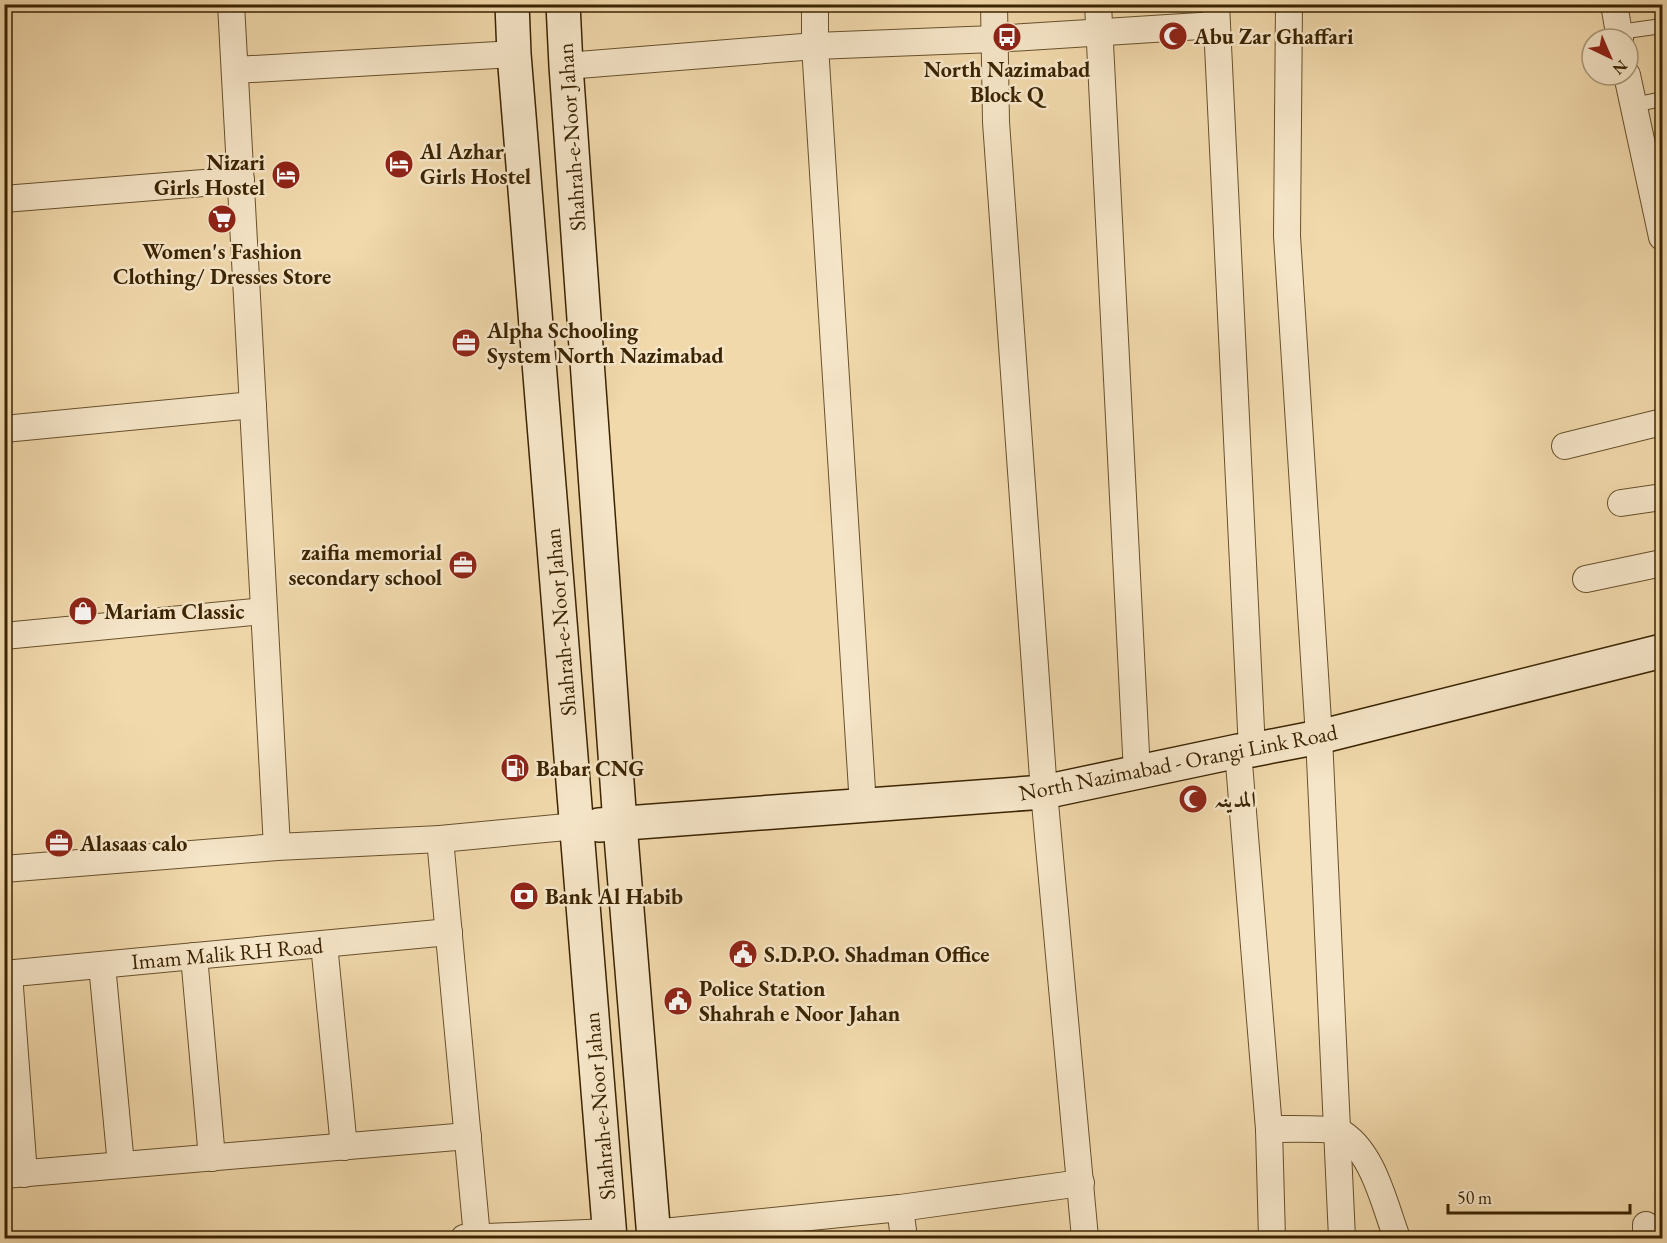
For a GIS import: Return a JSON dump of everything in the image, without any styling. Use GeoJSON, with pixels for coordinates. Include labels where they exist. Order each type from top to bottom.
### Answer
{"type":"FeatureCollection","features":[{"type":"Feature","properties":{"kind":"main road","name":"Shahrah-e-Noor Jahan"},"geometry":{"type":"LineString","coordinates":[[512,4],[514,54],[610,1235]]}},
{"type":"Feature","properties":{"kind":"main road","name":"Shahrah-e-Noor Jahan"},"geometry":{"type":"LineString","coordinates":[[563,4],[620,824],[654,1236]]}},
{"type":"Feature","properties":{"kind":"main road","name":"North Nazimabad - Orangi Link Road"},"geometry":{"type":"LineString","coordinates":[[577,826],[1044,792],[1319,737],[1662,651]]}},
{"type":"Feature","properties":{"kind":"street"},"geometry":{"type":"LineString","coordinates":[[231,4],[277,847]]}},
{"type":"Feature","properties":{"kind":"street"},"geometry":{"type":"LineString","coordinates":[[815,4],[815,46],[863,806]]}},
{"type":"Feature","properties":{"kind":"street"},"geometry":{"type":"LineString","coordinates":[[994,4],[996,122],[1044,792],[1085,1239]]}},
{"type":"Feature","properties":{"kind":"street"},"geometry":{"type":"LineString","coordinates":[[1098,4],[1137,773]]}},
{"type":"Feature","properties":{"kind":"street"},"geometry":{"type":"LineString","coordinates":[[1289,4],[1287,236],[1319,737],[1342,1239]]}},
{"type":"Feature","properties":{"kind":"street"},"geometry":{"type":"LineString","coordinates":[[1614,4],[1618,27]]}},
{"type":"Feature","properties":{"kind":"street"},"geometry":{"type":"LineString","coordinates":[[566,66],[815,46],[1098,33],[1216,15],[1245,751],[1269,1129],[1272,1239]]}},
{"type":"Feature","properties":{"kind":"street"},"geometry":{"type":"LineString","coordinates":[[235,70],[514,54]]}},
{"type":"Feature","properties":{"kind":"street"},"geometry":{"type":"LineString","coordinates":[[1630,87],[1634,105],[1654,161],[1662,237]]}},
{"type":"Feature","properties":{"kind":"street"},"geometry":{"type":"LineString","coordinates":[[4,200],[241,180]]}},
{"type":"Feature","properties":{"kind":"street"},"geometry":{"type":"LineString","coordinates":[[4,429],[253,405]]}},
{"type":"Feature","properties":{"kind":"street"},"geometry":{"type":"LineString","coordinates":[[1566,446],[1662,422]]}},
{"type":"Feature","properties":{"kind":"street"},"geometry":{"type":"LineString","coordinates":[[1621,503],[1662,496]]}},
{"type":"Feature","properties":{"kind":"street"},"geometry":{"type":"LineString","coordinates":[[1586,579],[1662,563]]}},
{"type":"Feature","properties":{"kind":"street"},"geometry":{"type":"LineString","coordinates":[[4,636],[264,611]]}},
{"type":"Feature","properties":{"kind":"street"},"geometry":{"type":"LineString","coordinates":[[4,869],[577,826]]}},
{"type":"Feature","properties":{"kind":"street"},"geometry":{"type":"LineString","coordinates":[[440,838],[468,1136],[470,1238],[610,1235]]}},
{"type":"Feature","properties":{"kind":"street","name":"Imam Malik RH Road"},"geometry":{"type":"LineString","coordinates":[[7,974],[449,932]]}},
{"type":"Feature","properties":{"kind":"street"},"geometry":{"type":"LineString","coordinates":[[324,944],[344,1147]]}},
{"type":"Feature","properties":{"kind":"street"},"geometry":{"type":"LineString","coordinates":[[194,956],[212,1158]]}},
{"type":"Feature","properties":{"kind":"street"},"geometry":{"type":"LineString","coordinates":[[102,965],[121,1166]]}},
{"type":"Feature","properties":{"kind":"street"},"geometry":{"type":"LineString","coordinates":[[7,974],[14,1174],[468,1136]]}},
{"type":"Feature","properties":{"kind":"street"},"geometry":{"type":"LineString","coordinates":[[1269,1129],[1337,1130],[1361,1149],[1370,1165],[1396,1239]]}},
{"type":"Feature","properties":{"kind":"street"},"geometry":{"type":"LineString","coordinates":[[654,1236],[900,1208],[1081,1183]]}},
{"type":"Feature","properties":{"kind":"street"},"geometry":{"type":"LineString","coordinates":[[900,1208],[904,1239]]}},
{"type":"Feature","properties":{"kind":"lane"},"geometry":{"type":"LineString","coordinates":[[1640,31],[1662,26]]}},
{"type":"Feature","properties":{"kind":"lane"},"geometry":{"type":"LineString","coordinates":[[1634,105],[1662,99]]}},
{"type":"Feature","properties":{"kind":"place","name":"Abu Zar Ghaffari"},"geometry":{"type":"Point","coordinates":[1173,36]}},
{"type":"Feature","properties":{"kind":"place","name":"North Nazimabad Block Q"},"geometry":{"type":"Point","coordinates":[1007,37]}},
{"type":"Feature","properties":{"kind":"place","name":"Al Azhar Girls Hostel"},"geometry":{"type":"Point","coordinates":[399,164]}},
{"type":"Feature","properties":{"kind":"place","name":"Nizari Girls Hostel"},"geometry":{"type":"Point","coordinates":[286,175]}},
{"type":"Feature","properties":{"kind":"place","name":"Women's Fashion Clothing/ Dresses Store"},"geometry":{"type":"Point","coordinates":[222,219]}},
{"type":"Feature","properties":{"kind":"place","name":"Alpha Schooling System North Nazimabad"},"geometry":{"type":"Point","coordinates":[466,343]}},
{"type":"Feature","properties":{"kind":"place","name":"zaifia memorial secondary school"},"geometry":{"type":"Point","coordinates":[463,565]}},
{"type":"Feature","properties":{"kind":"place","name":"Mariam Classic"},"geometry":{"type":"Point","coordinates":[83,611]}},
{"type":"Feature","properties":{"kind":"place","name":"Babar CNG"},"geometry":{"type":"Point","coordinates":[515,768]}},
{"type":"Feature","properties":{"kind":"place","name":"المدینہ"},"geometry":{"type":"Point","coordinates":[1193,799]}},
{"type":"Feature","properties":{"kind":"place","name":"Alasaas calo"},"geometry":{"type":"Point","coordinates":[59,843]}},
{"type":"Feature","properties":{"kind":"place","name":"Bank Al Habib"},"geometry":{"type":"Point","coordinates":[524,896]}},
{"type":"Feature","properties":{"kind":"place","name":"S.D.P.O. Shadman Office"},"geometry":{"type":"Point","coordinates":[743,954]}},
{"type":"Feature","properties":{"kind":"place","name":"Police Station Shahrah e Noor Jahan"},"geometry":{"type":"Point","coordinates":[678,1001]}}]}
